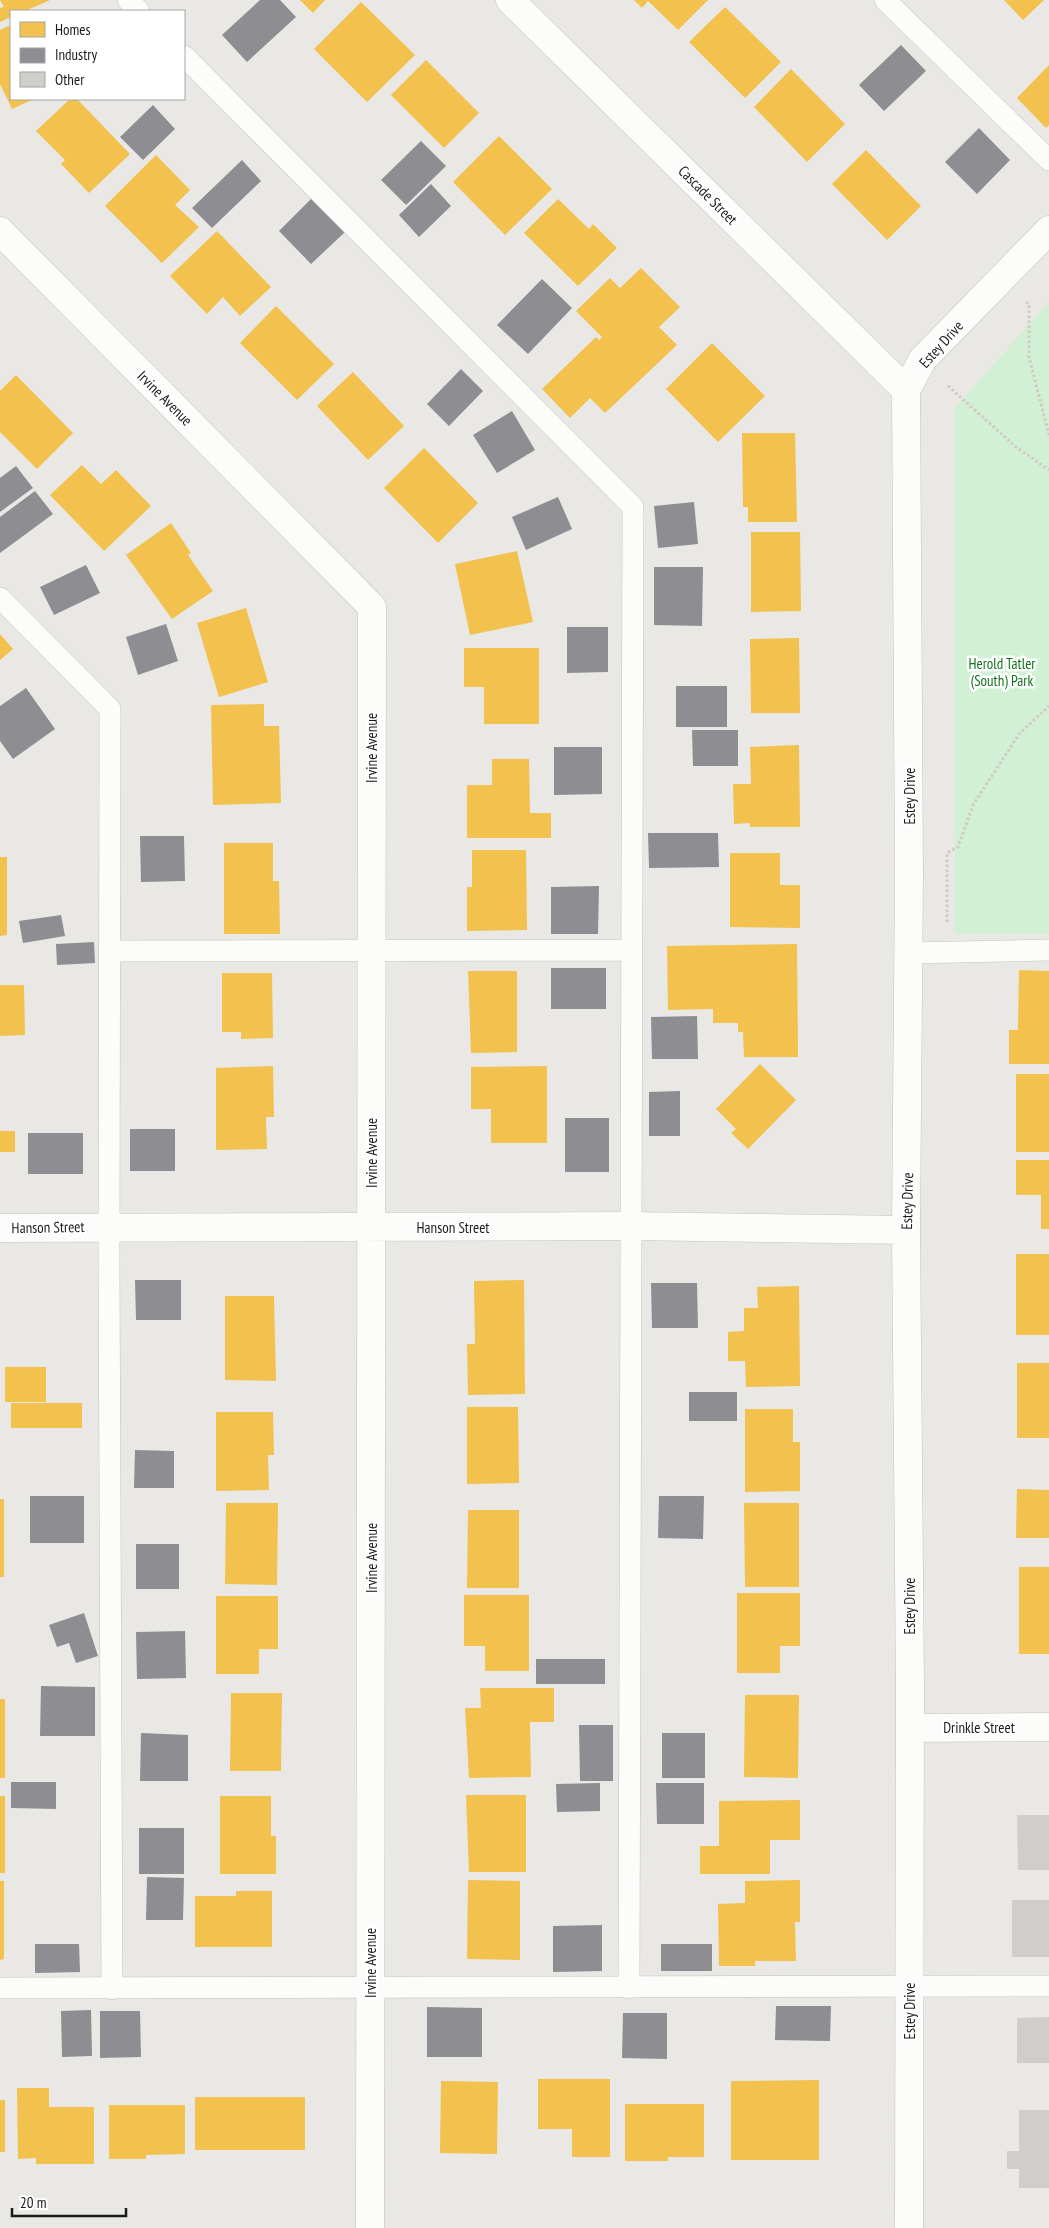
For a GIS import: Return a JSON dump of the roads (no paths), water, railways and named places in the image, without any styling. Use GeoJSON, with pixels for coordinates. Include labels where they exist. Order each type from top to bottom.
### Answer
{"type":"FeatureCollection","features":[{"type":"Feature","properties":{"kind":"street","name":"Cascade Street"},"geometry":{"type":"LineString","coordinates":[[510,0],[906,390]]}},
{"type":"Feature","properties":{"kind":"street","name":"Estey Drive"},"geometry":{"type":"LineString","coordinates":[[909,2228],[910,1728],[906,1230],[909,953],[906,390],[923,359],[1049,230]]}},
{"type":"Feature","properties":{"kind":"street","name":"Irvine Avenue"},"geometry":{"type":"LineString","coordinates":[[0,231],[372,607],[370,2228]]}},
{"type":"Feature","properties":{"kind":"street","name":"Hanson Street"},"geometry":{"type":"LineString","coordinates":[[0,1228],[630,1226],[906,1230]]}},
{"type":"Feature","properties":{"kind":"street","name":"Drinkle Street"},"geometry":{"type":"LineString","coordinates":[[910,1728],[1049,1727]]}},
{"type":"Feature","properties":{"kind":"lane"},"geometry":{"type":"LineString","coordinates":[[128,0],[138,10]]}},
{"type":"Feature","properties":{"kind":"lane"},"geometry":{"type":"LineString","coordinates":[[885,0],[1049,160]]}},
{"type":"Feature","properties":{"kind":"lane"},"geometry":{"type":"LineString","coordinates":[[185,57],[633,507],[630,950],[629,1988]]}},
{"type":"Feature","properties":{"kind":"lane"},"geometry":{"type":"LineString","coordinates":[[0,598],[110,709],[109,1227],[112,1988]]}},
{"type":"Feature","properties":{"kind":"lane"},"geometry":{"type":"LineString","coordinates":[[109,951],[630,950]]}},
{"type":"Feature","properties":{"kind":"lane"},"geometry":{"type":"LineString","coordinates":[[909,953],[1049,950]]}},
{"type":"Feature","properties":{"kind":"lane"},"geometry":{"type":"LineString","coordinates":[[0,1988],[1049,1986]]}},
{"type":"Feature","properties":{"kind":"park label","name":"Herold Tatler (South) Park"},"geometry":{"type":"Point","coordinates":[1002,672]}}]}
